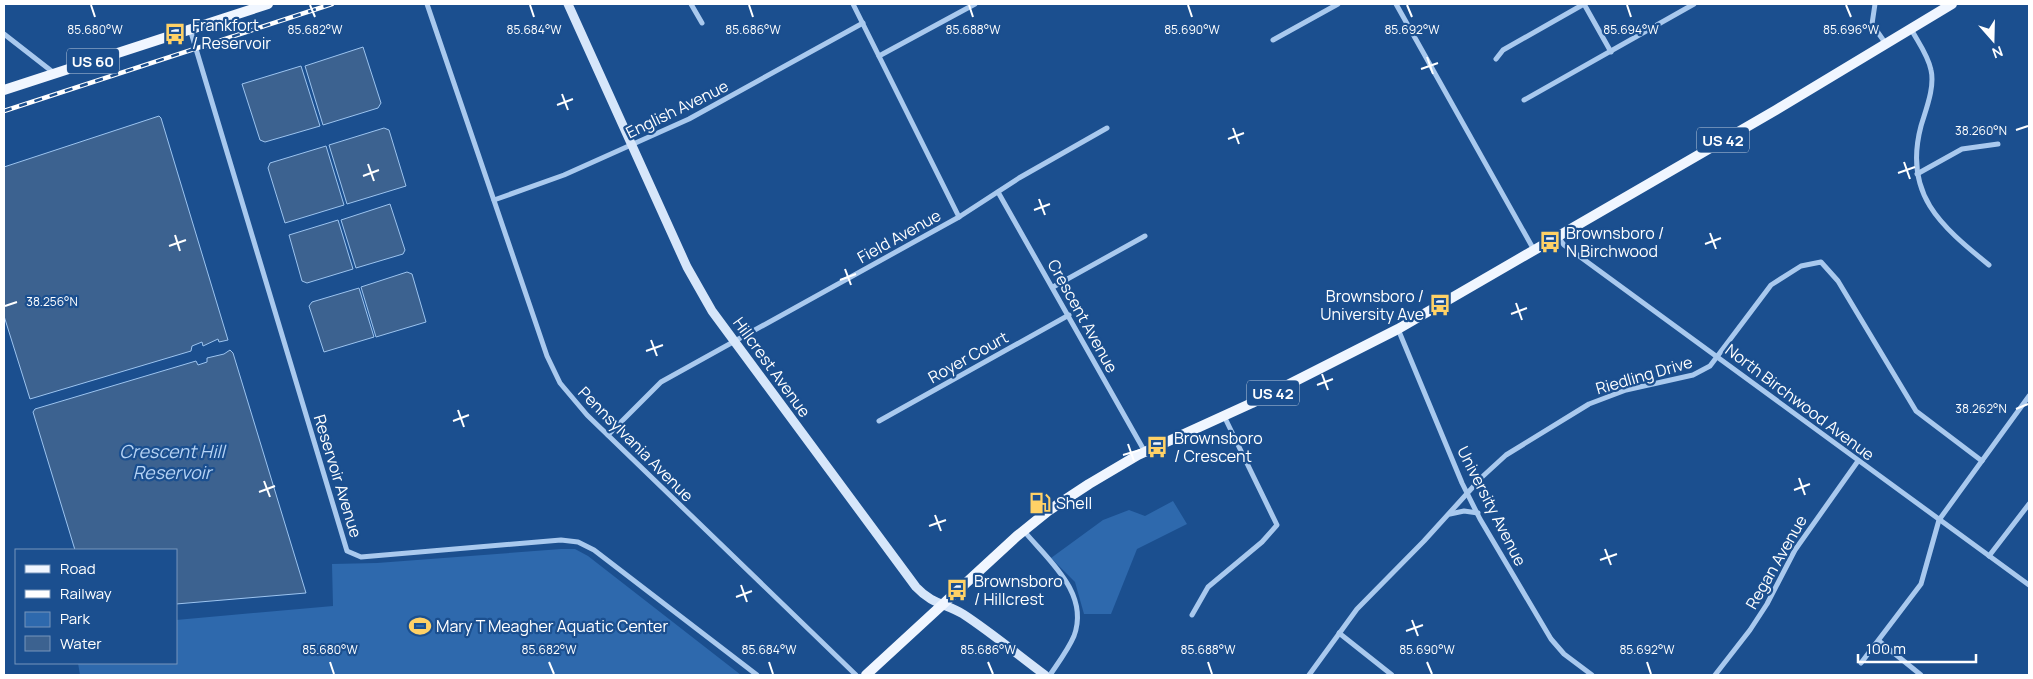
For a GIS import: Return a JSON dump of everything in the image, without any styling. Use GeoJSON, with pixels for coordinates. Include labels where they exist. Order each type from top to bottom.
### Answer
{"type":"FeatureCollection","features":[{"type":"Feature","properties":{"kind":"main road","name":"US 60"},"geometry":{"type":"LineString","coordinates":[[4,90],[268,4]]}},
{"type":"Feature","properties":{"kind":"main road","name":"Hillcrest Avenue"},"geometry":{"type":"LineString","coordinates":[[568,4],[697,286],[735,341],[916,588],[926,597],[958,611],[977,623],[1045,675]]}},
{"type":"Feature","properties":{"kind":"main road","name":"US 42"},"geometry":{"type":"LineString","coordinates":[[866,675],[1024,531],[1065,499],[1145,452],[1224,416],[1398,329],[1558,237],[1952,4]]}},
{"type":"Feature","properties":{"kind":"street","name":"Pennsylvania Avenue"},"geometry":{"type":"LineString","coordinates":[[426,4],[552,368],[571,398],[856,675]]}},
{"type":"Feature","properties":{"kind":"street"},"geometry":{"type":"LineString","coordinates":[[691,4],[702,24]]}},
{"type":"Feature","properties":{"kind":"street"},"geometry":{"type":"LineString","coordinates":[[853,4],[959,217]]}},
{"type":"Feature","properties":{"kind":"street"},"geometry":{"type":"LineString","coordinates":[[879,56],[974,4]]}},
{"type":"Feature","properties":{"kind":"street"},"geometry":{"type":"LineString","coordinates":[[1273,40],[1338,4]]}},
{"type":"Feature","properties":{"kind":"street"},"geometry":{"type":"LineString","coordinates":[[1396,4],[1535,250]]}},
{"type":"Feature","properties":{"kind":"street"},"geometry":{"type":"LineString","coordinates":[[1496,58],[1503,50],[1584,4],[1611,52]]}},
{"type":"Feature","properties":{"kind":"street"},"geometry":{"type":"LineString","coordinates":[[1524,100],[1694,4]]}},
{"type":"Feature","properties":{"kind":"street"},"geometry":{"type":"LineString","coordinates":[[1875,4],[1872,24],[1886,44]]}},
{"type":"Feature","properties":{"kind":"street","name":"English Avenue"},"geometry":{"type":"LineString","coordinates":[[494,200],[564,176],[710,109],[863,23]]}},
{"type":"Feature","properties":{"kind":"street","name":"Reservoir Avenue"},"geometry":{"type":"LineString","coordinates":[[190,29],[347,551],[361,557],[561,540],[578,542],[594,550],[756,675]]}},
{"type":"Feature","properties":{"kind":"street"},"geometry":{"type":"LineString","coordinates":[[1910,29],[1928,60],[1932,75],[1915,153],[1917,174],[1923,192],[1946,229],[1989,264]]}},
{"type":"Feature","properties":{"kind":"street"},"geometry":{"type":"LineString","coordinates":[[4,34],[54,74]]}},
{"type":"Feature","properties":{"kind":"street","name":"Field Avenue"},"geometry":{"type":"LineString","coordinates":[[608,435],[661,382],[959,217],[1019,178],[1107,128]]}},
{"type":"Feature","properties":{"kind":"street"},"geometry":{"type":"LineString","coordinates":[[1917,174],[1962,149],[1998,144]]}},
{"type":"Feature","properties":{"kind":"street","name":"Crescent Avenue"},"geometry":{"type":"LineString","coordinates":[[998,192],[1145,452]]}},
{"type":"Feature","properties":{"kind":"street"},"geometry":{"type":"LineString","coordinates":[[1053,287],[1146,236]]}},
{"type":"Feature","properties":{"kind":"street","name":"North Birchwood Avenue"},"geometry":{"type":"LineString","coordinates":[[1558,237],[1564,245],[2029,585]]}},
{"type":"Feature","properties":{"kind":"street","name":"Riedling Drive"},"geometry":{"type":"LineString","coordinates":[[1309,675],[1357,609],[1468,494],[1482,477],[1506,455],[1567,416],[1608,396],[1693,375],[1710,366],[1773,284],[1808,264],[1821,262],[1838,281],[1916,411],[1982,461]]}},
{"type":"Feature","properties":{"kind":"street","name":"Royer Court"},"geometry":{"type":"LineString","coordinates":[[879,421],[1068,315]]}},
{"type":"Feature","properties":{"kind":"street","name":"University Avenue"},"geometry":{"type":"LineString","coordinates":[[1398,329],[1468,494],[1478,513],[1551,639],[1564,654],[1592,675]]}},
{"type":"Feature","properties":{"kind":"street"},"geometry":{"type":"LineString","coordinates":[[1861,663],[1921,584],[1940,520],[2029,396]]}},
{"type":"Feature","properties":{"kind":"street"},"geometry":{"type":"LineString","coordinates":[[1192,615],[1208,587],[1262,542],[1277,525],[1224,416]]}},
{"type":"Feature","properties":{"kind":"street","name":"Regan Avenue"},"geometry":{"type":"LineString","coordinates":[[1715,675],[1750,630],[1767,604],[1794,550],[1858,461]]}},
{"type":"Feature","properties":{"kind":"street"},"geometry":{"type":"LineString","coordinates":[[1989,556],[2029,504]]}},
{"type":"Feature","properties":{"kind":"street"},"geometry":{"type":"LineString","coordinates":[[1449,514],[1464,511],[1478,513]]}},
{"type":"Feature","properties":{"kind":"street"},"geometry":{"type":"LineString","coordinates":[[1024,531],[1065,580],[1075,596],[1078,609],[1074,637],[1050,675]]}},
{"type":"Feature","properties":{"kind":"street"},"geometry":{"type":"LineString","coordinates":[[1339,633],[1392,675]]}},
{"type":"Feature","properties":{"kind":"street"},"geometry":{"type":"LineString","coordinates":[[1879,641],[1921,675]]}},
{"type":"Feature","properties":{"kind":"green space"},"geometry":{"type":"Polygon","coordinates":[[[1173,501],[1187,524],[1137,549],[1111,614],[1084,614],[1075,582],[1051,558],[1103,520],[1129,510],[1145,516],[1173,501]]]}},
{"type":"Feature","properties":{"kind":"green space"},"geometry":{"type":"Polygon","coordinates":[[[575,549],[588,556],[741,675],[80,675],[78,664],[178,664],[178,620],[333,606],[332,564],[377,563],[575,549]]]}},
{"type":"Feature","properties":{"kind":"water"},"geometry":{"type":"Polygon","coordinates":[[[363,47],[381,103],[378,108],[323,125],[305,66],[363,47]]]}},
{"type":"Feature","properties":{"kind":"water"},"geometry":{"type":"Polygon","coordinates":[[[301,66],[320,126],[265,142],[260,140],[242,84],[301,66]]]}},
{"type":"Feature","properties":{"kind":"water"},"geometry":{"type":"Polygon","coordinates":[[[159,116],[228,340],[219,342],[218,339],[203,346],[202,342],[192,346],[191,351],[30,399],[4,316],[4,167],[159,116]]]}},
{"type":"Feature","properties":{"kind":"water"},"geometry":{"type":"Polygon","coordinates":[[[384,128],[389,130],[406,186],[347,204],[329,145],[384,128]]]}},
{"type":"Feature","properties":{"kind":"water"},"geometry":{"type":"Polygon","coordinates":[[[326,146],[344,205],[285,223],[268,168],[270,163],[326,146]]]}},
{"type":"Feature","properties":{"kind":"water"},"geometry":{"type":"Polygon","coordinates":[[[390,204],[405,250],[403,254],[356,268],[341,220],[390,204]]]}},
{"type":"Feature","properties":{"kind":"water"},"geometry":{"type":"Polygon","coordinates":[[[338,220],[353,269],[307,283],[302,281],[289,235],[338,220]]]}},
{"type":"Feature","properties":{"kind":"water"},"geometry":{"type":"Polygon","coordinates":[[[407,272],[412,274],[426,322],[376,337],[361,287],[407,272]]]}},
{"type":"Feature","properties":{"kind":"water"},"geometry":{"type":"Polygon","coordinates":[[[359,288],[374,337],[324,352],[309,306],[312,302],[359,288]]]}},
{"type":"Feature","properties":{"kind":"water","name":"Crescent Hill Reservoir"},"geometry":{"type":"Polygon","coordinates":[[[230,350],[233,353],[306,593],[178,604],[178,549],[75,549],[33,412],[35,409],[196,361],[198,365],[207,362],[207,358],[224,354],[230,350]]]}},
{"type":"Feature","properties":{"kind":"railway"},"geometry":{"type":"LineString","coordinates":[[4,111],[332,4]]}},
{"type":"Feature","properties":{"kind":"place","name":"Frankfort / Reservoir"},"geometry":{"type":"Point","coordinates":[175,34]}},
{"type":"Feature","properties":{"kind":"place","name":"Brownsboro / N Birchwood"},"geometry":{"type":"Point","coordinates":[1550,242]}},
{"type":"Feature","properties":{"kind":"place","name":"Brownsboro / University Ave"},"geometry":{"type":"Point","coordinates":[1440,305]}},
{"type":"Feature","properties":{"kind":"place","name":"Brownsboro / Crescent"},"geometry":{"type":"Point","coordinates":[1157,447]}},
{"type":"Feature","properties":{"kind":"place","name":"Shell"},"geometry":{"type":"Point","coordinates":[1040,503]}},
{"type":"Feature","properties":{"kind":"place","name":"Brownsboro / Hillcrest"},"geometry":{"type":"Point","coordinates":[957,590]}},
{"type":"Feature","properties":{"kind":"place","name":"Mary T Meagher Aquatic Center"},"geometry":{"type":"Point","coordinates":[420,626]}}]}
